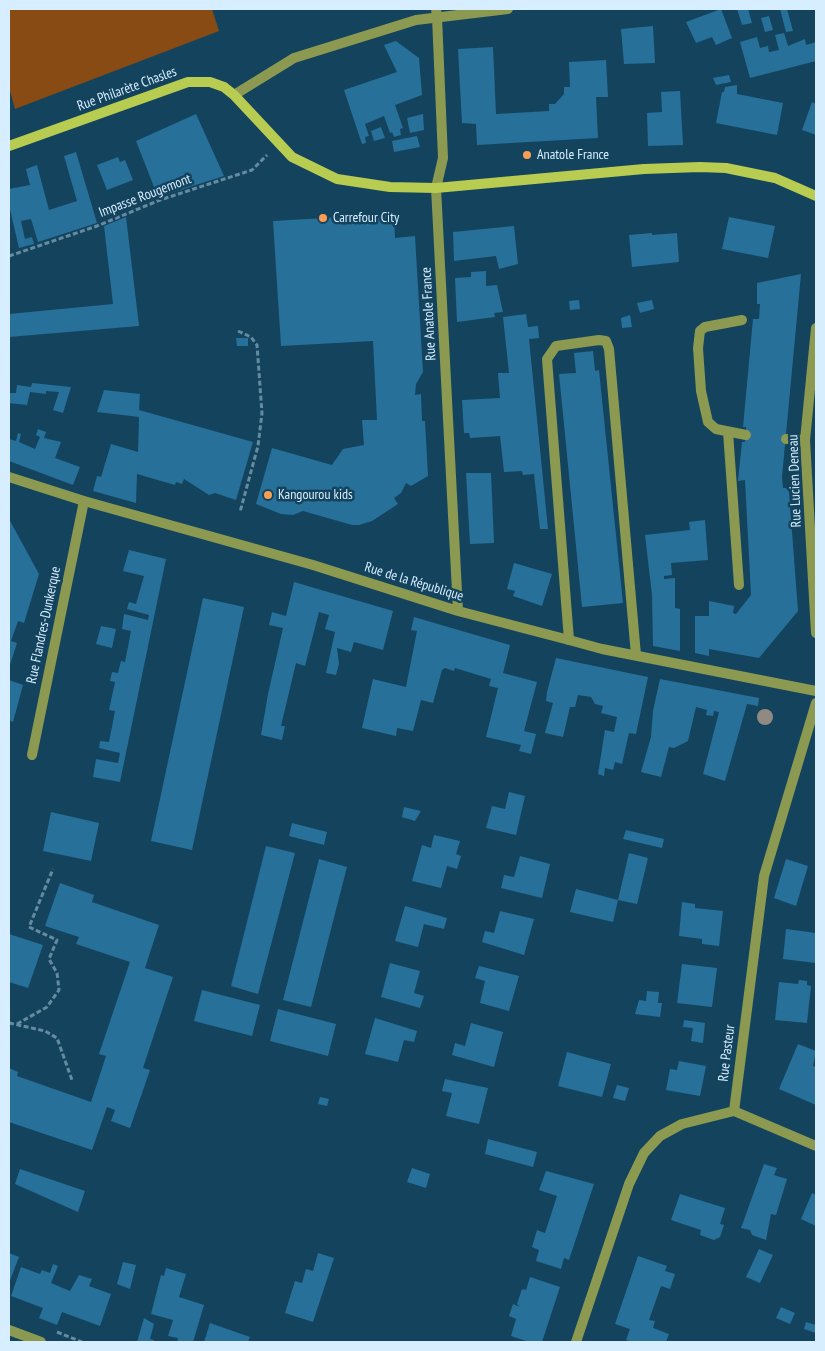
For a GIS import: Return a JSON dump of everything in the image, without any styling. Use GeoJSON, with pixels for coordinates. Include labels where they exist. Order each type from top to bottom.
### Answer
{"type":"FeatureCollection","features":[{"type":"Feature","properties":{"kind":"street"},"geometry":{"type":"LineString","coordinates":[[234,95],[294,58],[436,13],[508,9]]}},
{"type":"Feature","properties":{"kind":"street","name":"Rue Anatole France"},"geometry":{"type":"LineString","coordinates":[[436,13],[443,158],[436,188],[458,610]]}},
{"type":"Feature","properties":{"kind":"street","name":"Rue Philarète Chasles"},"geometry":{"type":"LineString","coordinates":[[9,146],[188,82],[210,82],[224,87],[234,95],[292,157],[337,180],[390,187],[436,188],[634,170],[700,167],[726,168],[775,178],[816,196]]}},
{"type":"Feature","properties":{"kind":"street"},"geometry":{"type":"LineString","coordinates":[[742,320],[706,327],[700,331],[698,339],[701,390],[708,422],[716,429],[746,435]]}},
{"type":"Feature","properties":{"kind":"street","name":"Rue Lucien Deneau"},"geometry":{"type":"LineString","coordinates":[[816,328],[805,440],[816,633]]}},
{"type":"Feature","properties":{"kind":"street"},"geometry":{"type":"LineString","coordinates":[[568,640],[547,360],[556,346],[599,340],[606,341],[609,350],[636,655]]}},
{"type":"Feature","properties":{"kind":"street"},"geometry":{"type":"LineString","coordinates":[[728,432],[739,585]]}},
{"type":"Feature","properties":{"kind":"street"},"geometry":{"type":"LineString","coordinates":[[786,439],[805,440]]}},
{"type":"Feature","properties":{"kind":"street","name":"Rue de la République"},"geometry":{"type":"LineString","coordinates":[[9,477],[84,501],[313,565],[458,610],[568,640],[816,691]]}},
{"type":"Feature","properties":{"kind":"street","name":"Rue Flandres-Dunkerque"},"geometry":{"type":"LineString","coordinates":[[32,755],[84,501]]}},
{"type":"Feature","properties":{"kind":"street","name":"Rue Pasteur"},"geometry":{"type":"LineString","coordinates":[[734,1111],[764,876],[816,703]]}},
{"type":"Feature","properties":{"kind":"street"},"geometry":{"type":"LineString","coordinates":[[576,1342],[629,1184],[644,1153],[660,1136],[682,1124],[734,1111],[816,1146]]}},
{"type":"Feature","properties":{"kind":"street"},"geometry":{"type":"LineString","coordinates":[[9,1330],[41,1342]]}},
{"type":"Feature","properties":{"kind":"path","name":"Impasse Rougemont"},"geometry":{"type":"LineString","coordinates":[[9,256],[97,226],[160,200],[252,170],[279,142]]}},
{"type":"Feature","properties":{"kind":"path"},"geometry":{"type":"LineString","coordinates":[[238,331],[251,337],[257,344],[262,413],[258,446],[240,512]]}},
{"type":"Feature","properties":{"kind":"path"},"geometry":{"type":"LineString","coordinates":[[17,1024],[47,1007],[59,990],[57,973],[49,959],[57,940],[29,927],[53,869]]}},
{"type":"Feature","properties":{"kind":"path"},"geometry":{"type":"LineString","coordinates":[[9,1022],[45,1031],[58,1038],[72,1080]]}},
{"type":"Feature","properties":{"kind":"shaded area"},"geometry":{"type":"Polygon","coordinates":[[[9,9],[212,9],[219,31],[15,109],[9,87],[9,9]]]}},
{"type":"Feature","properties":{"kind":"building"},"geometry":{"type":"Polygon","coordinates":[[[721,9],[732,38],[716,45],[712,37],[696,43],[686,22],[721,9]]]}},
{"type":"Feature","properties":{"kind":"building"},"geometry":{"type":"Polygon","coordinates":[[[737,9],[748,9],[752,23],[742,25],[737,9]]]}},
{"type":"Feature","properties":{"kind":"building"},"geometry":{"type":"Polygon","coordinates":[[[780,9],[787,9],[793,31],[786,32],[780,9]]]}},
{"type":"Feature","properties":{"kind":"building"},"geometry":{"type":"Polygon","coordinates":[[[769,16],[773,30],[765,32],[761,18],[769,16]]]}},
{"type":"Feature","properties":{"kind":"building"},"geometry":{"type":"Polygon","coordinates":[[[653,26],[655,63],[624,64],[621,29],[653,26]]]}},
{"type":"Feature","properties":{"kind":"building"},"geometry":{"type":"Polygon","coordinates":[[[784,33],[788,46],[805,39],[806,45],[816,42],[816,61],[750,78],[740,42],[757,37],[760,48],[768,46],[769,52],[779,50],[775,35],[784,33]]]}},
{"type":"Feature","properties":{"kind":"building"},"geometry":{"type":"Polygon","coordinates":[[[396,41],[419,58],[422,95],[395,105],[403,128],[400,129],[401,135],[394,137],[392,132],[390,133],[384,116],[365,124],[369,136],[365,137],[366,143],[362,144],[344,90],[397,72],[384,45],[396,41]]]}},
{"type":"Feature","properties":{"kind":"building"},"geometry":{"type":"Polygon","coordinates":[[[493,47],[496,114],[549,111],[549,104],[555,104],[564,94],[564,87],[570,87],[569,62],[606,60],[608,97],[596,97],[598,138],[477,145],[476,124],[462,123],[458,49],[493,47]]]}},
{"type":"Feature","properties":{"kind":"building"},"geometry":{"type":"Polygon","coordinates":[[[729,75],[731,82],[716,85],[713,78],[729,75]]]}},
{"type":"Feature","properties":{"kind":"building"},"geometry":{"type":"Polygon","coordinates":[[[737,85],[737,94],[783,103],[777,135],[716,123],[722,92],[724,92],[725,87],[737,85]]]}},
{"type":"Feature","properties":{"kind":"building"},"geometry":{"type":"Polygon","coordinates":[[[680,91],[683,145],[648,146],[647,113],[662,112],[661,92],[680,91]]]}},
{"type":"Feature","properties":{"kind":"building"},"geometry":{"type":"Polygon","coordinates":[[[812,102],[816,104],[816,135],[802,130],[812,102]]]}},
{"type":"Feature","properties":{"kind":"building"},"geometry":{"type":"Polygon","coordinates":[[[196,114],[224,176],[158,197],[136,141],[196,114]]]}},
{"type":"Feature","properties":{"kind":"building"},"geometry":{"type":"Polygon","coordinates":[[[423,114],[424,130],[410,133],[407,118],[423,114]]]}},
{"type":"Feature","properties":{"kind":"building"},"geometry":{"type":"Polygon","coordinates":[[[381,127],[385,138],[374,141],[371,131],[381,127]]]}},
{"type":"Feature","properties":{"kind":"building"},"geometry":{"type":"Polygon","coordinates":[[[417,136],[420,147],[394,152],[392,141],[417,136]]]}},
{"type":"Feature","properties":{"kind":"building"},"geometry":{"type":"Polygon","coordinates":[[[76,152],[97,223],[38,242],[31,219],[21,221],[25,239],[32,237],[34,244],[19,248],[9,205],[9,189],[30,185],[26,169],[37,165],[49,210],[77,201],[64,156],[76,152]]]}},
{"type":"Feature","properties":{"kind":"building"},"geometry":{"type":"Polygon","coordinates":[[[118,157],[120,162],[125,160],[133,180],[107,190],[97,165],[118,157]]]}},
{"type":"Feature","properties":{"kind":"building"},"geometry":{"type":"Polygon","coordinates":[[[394,214],[395,238],[415,236],[423,372],[416,384],[415,395],[421,394],[422,421],[425,421],[428,476],[411,486],[406,483],[401,493],[394,498],[398,504],[372,521],[359,525],[352,525],[303,511],[293,515],[281,514],[256,504],[272,448],[332,465],[343,449],[364,445],[362,420],[377,420],[373,341],[281,346],[273,221],[394,214]]]}},
{"type":"Feature","properties":{"kind":"building"},"geometry":{"type":"Polygon","coordinates":[[[126,217],[139,326],[9,337],[9,314],[113,304],[104,226],[126,217]]]}},
{"type":"Feature","properties":{"kind":"building"},"geometry":{"type":"Polygon","coordinates":[[[729,217],[775,226],[768,258],[722,249],[729,217]]]}},
{"type":"Feature","properties":{"kind":"building"},"geometry":{"type":"Polygon","coordinates":[[[514,226],[518,264],[499,269],[496,256],[454,261],[453,232],[514,226]]]}},
{"type":"Feature","properties":{"kind":"building"},"geometry":{"type":"Polygon","coordinates":[[[652,233],[652,235],[677,233],[679,262],[632,267],[629,235],[652,233]]]}},
{"type":"Feature","properties":{"kind":"building"},"geometry":{"type":"Polygon","coordinates":[[[486,271],[486,286],[497,285],[503,312],[494,313],[495,317],[457,322],[455,278],[471,277],[471,272],[486,271]]]}},
{"type":"Feature","properties":{"kind":"building"},"geometry":{"type":"Polygon","coordinates":[[[801,274],[782,477],[783,488],[786,488],[789,492],[798,611],[759,658],[709,649],[709,656],[695,653],[695,616],[709,616],[709,601],[734,606],[733,613],[736,614],[751,595],[745,480],[738,481],[742,442],[745,442],[746,427],[743,427],[753,319],[759,319],[760,304],[757,304],[757,283],[801,274]]]}},
{"type":"Feature","properties":{"kind":"building"},"geometry":{"type":"Polygon","coordinates":[[[579,300],[580,309],[570,310],[569,301],[579,300]]]}},
{"type":"Feature","properties":{"kind":"building"},"geometry":{"type":"Polygon","coordinates":[[[652,300],[654,309],[640,313],[637,303],[652,300]]]}},
{"type":"Feature","properties":{"kind":"building"},"geometry":{"type":"Polygon","coordinates":[[[526,314],[528,327],[538,326],[539,338],[529,339],[548,529],[540,529],[534,474],[523,475],[522,471],[504,472],[500,436],[470,438],[469,433],[464,433],[462,400],[500,398],[498,373],[509,373],[503,317],[526,314]]]}},
{"type":"Feature","properties":{"kind":"building"},"geometry":{"type":"Polygon","coordinates":[[[630,315],[632,327],[622,328],[621,318],[630,315]]]}},
{"type":"Feature","properties":{"kind":"building"},"geometry":{"type":"Polygon","coordinates":[[[236,338],[248,338],[248,346],[237,346],[236,338]]]}},
{"type":"Feature","properties":{"kind":"building"},"geometry":{"type":"Polygon","coordinates":[[[593,351],[595,371],[599,370],[623,603],[582,607],[559,374],[576,373],[574,353],[593,351]]]}},
{"type":"Feature","properties":{"kind":"building"},"geometry":{"type":"Polygon","coordinates":[[[32,383],[71,387],[63,413],[53,410],[59,392],[46,391],[46,394],[30,392],[27,405],[9,403],[9,393],[16,393],[17,385],[31,387],[32,383]]]}},
{"type":"Feature","properties":{"kind":"building"},"geometry":{"type":"Polygon","coordinates":[[[104,390],[140,394],[139,410],[253,442],[236,500],[215,493],[209,495],[184,479],[182,484],[176,482],[175,485],[137,474],[136,503],[93,491],[97,476],[101,477],[111,444],[138,452],[139,417],[97,412],[104,390]]]}},
{"type":"Feature","properties":{"kind":"building"},"geometry":{"type":"Polygon","coordinates":[[[38,429],[46,432],[44,438],[61,442],[55,458],[80,467],[73,485],[9,461],[9,439],[16,441],[18,433],[21,434],[19,442],[35,449],[40,437],[36,435],[38,429]]]}},
{"type":"Feature","properties":{"kind":"building"},"geometry":{"type":"Polygon","coordinates":[[[466,473],[491,473],[494,543],[470,544],[466,473]]]}},
{"type":"Feature","properties":{"kind":"building"},"geometry":{"type":"Polygon","coordinates":[[[9,519],[39,574],[24,623],[18,621],[11,641],[17,643],[9,668],[9,519]]]}},
{"type":"Feature","properties":{"kind":"building"},"geometry":{"type":"Polygon","coordinates":[[[705,520],[708,560],[671,563],[672,575],[664,576],[664,579],[675,578],[675,608],[680,609],[680,651],[653,646],[652,595],[645,535],[690,530],[689,522],[705,520]]]}},
{"type":"Feature","properties":{"kind":"building"},"geometry":{"type":"Polygon","coordinates":[[[129,550],[166,559],[120,782],[93,777],[96,759],[118,763],[120,753],[99,748],[100,741],[109,742],[115,711],[109,710],[115,682],[110,681],[112,672],[118,673],[121,661],[125,662],[131,631],[122,629],[124,614],[148,620],[149,615],[127,609],[129,602],[136,604],[144,576],[123,571],[129,550]]]}},
{"type":"Feature","properties":{"kind":"building"},"geometry":{"type":"Polygon","coordinates":[[[514,563],[552,574],[542,606],[513,596],[515,591],[507,589],[514,563]]]}},
{"type":"Feature","properties":{"kind":"building"},"geometry":{"type":"Polygon","coordinates":[[[294,582],[393,611],[383,650],[354,642],[351,652],[337,648],[339,664],[336,675],[326,673],[335,632],[325,629],[329,615],[319,612],[305,666],[296,663],[281,726],[285,726],[282,740],[261,735],[283,628],[269,625],[272,612],[286,616],[294,582]]]}},
{"type":"Feature","properties":{"kind":"building"},"geometry":{"type":"Polygon","coordinates":[[[203,598],[244,607],[192,850],[151,841],[203,598]]]}},
{"type":"Feature","properties":{"kind":"building"},"geometry":{"type":"Polygon","coordinates":[[[414,617],[510,645],[503,673],[537,682],[524,731],[536,734],[531,754],[519,751],[521,745],[486,737],[498,688],[489,686],[491,679],[455,668],[454,671],[445,668],[442,670],[433,703],[421,700],[413,731],[397,728],[396,736],[362,728],[373,679],[406,687],[417,631],[411,630],[414,617]]]}},
{"type":"Feature","properties":{"kind":"building"},"geometry":{"type":"Polygon","coordinates":[[[101,626],[116,629],[112,648],[96,644],[101,626]]]}},
{"type":"Feature","properties":{"kind":"building"},"geometry":{"type":"Polygon","coordinates":[[[556,658],[648,677],[636,734],[629,733],[622,764],[615,762],[613,770],[605,768],[604,776],[598,774],[605,730],[614,732],[617,717],[601,713],[603,706],[595,704],[591,697],[578,695],[575,707],[570,707],[563,737],[545,733],[553,703],[546,701],[547,692],[556,658]]]}},
{"type":"Feature","properties":{"kind":"building"},"geometry":{"type":"Polygon","coordinates":[[[660,679],[759,698],[758,706],[747,704],[725,781],[703,774],[719,712],[714,711],[713,716],[706,715],[707,710],[696,707],[688,741],[674,748],[669,747],[661,777],[641,772],[651,737],[653,711],[660,679]]]}},
{"type":"Feature","properties":{"kind":"building"},"geometry":{"type":"Polygon","coordinates":[[[9,680],[23,685],[13,722],[9,720],[9,680]]]}},
{"type":"Feature","properties":{"kind":"building"},"geometry":{"type":"Polygon","coordinates":[[[509,792],[525,796],[516,835],[486,828],[492,806],[505,809],[509,792]]]}},
{"type":"Feature","properties":{"kind":"building"},"geometry":{"type":"Polygon","coordinates":[[[404,807],[421,811],[415,821],[402,817],[404,807]]]}},
{"type":"Feature","properties":{"kind":"building"},"geometry":{"type":"Polygon","coordinates":[[[51,812],[99,823],[91,861],[43,851],[51,812]]]}},
{"type":"Feature","properties":{"kind":"building"},"geometry":{"type":"Polygon","coordinates":[[[292,823],[327,832],[324,845],[289,836],[292,823]]]}},
{"type":"Feature","properties":{"kind":"building"},"geometry":{"type":"Polygon","coordinates":[[[626,830],[664,839],[662,848],[623,839],[626,830]]]}},
{"type":"Feature","properties":{"kind":"building"},"geometry":{"type":"Polygon","coordinates":[[[434,835],[460,841],[456,854],[461,856],[457,869],[447,866],[441,888],[412,881],[422,845],[431,848],[434,835]]]}},
{"type":"Feature","properties":{"kind":"building"},"geometry":{"type":"Polygon","coordinates":[[[266,846],[295,853],[258,994],[231,986],[266,846]]]}},
{"type":"Feature","properties":{"kind":"building"},"geometry":{"type":"Polygon","coordinates":[[[629,853],[648,858],[637,904],[618,900],[629,853]]]}},
{"type":"Feature","properties":{"kind":"building"},"geometry":{"type":"Polygon","coordinates":[[[520,856],[550,864],[542,898],[501,888],[504,875],[514,877],[520,856]]]}},
{"type":"Feature","properties":{"kind":"building"},"geometry":{"type":"Polygon","coordinates":[[[319,859],[347,867],[311,1007],[283,1000],[319,859]]]}},
{"type":"Feature","properties":{"kind":"building"},"geometry":{"type":"Polygon","coordinates":[[[786,859],[808,866],[796,906],[774,898],[786,859]]]}},
{"type":"Feature","properties":{"kind":"building"},"geometry":{"type":"Polygon","coordinates":[[[60,883],[94,895],[92,902],[159,925],[145,968],[173,977],[143,1068],[150,1070],[130,1128],[111,1121],[115,1110],[107,1107],[92,1150],[9,1122],[9,1068],[18,1072],[17,1076],[91,1102],[106,1056],[99,1054],[130,962],[76,944],[79,937],[45,926],[60,883]]]}},
{"type":"Feature","properties":{"kind":"building"},"geometry":{"type":"Polygon","coordinates":[[[576,889],[618,900],[613,922],[570,912],[576,889]]]}},
{"type":"Feature","properties":{"kind":"building"},"geometry":{"type":"Polygon","coordinates":[[[682,902],[695,904],[695,908],[723,911],[719,946],[702,944],[702,939],[679,936],[682,902]]]}},
{"type":"Feature","properties":{"kind":"building"},"geometry":{"type":"Polygon","coordinates":[[[405,906],[447,918],[444,929],[424,924],[418,947],[395,941],[405,906]]]}},
{"type":"Feature","properties":{"kind":"building"},"geometry":{"type":"Polygon","coordinates":[[[500,911],[534,919],[524,955],[482,942],[485,931],[494,933],[500,911]]]}},
{"type":"Feature","properties":{"kind":"building"},"geometry":{"type":"Polygon","coordinates":[[[786,929],[816,933],[816,963],[783,959],[786,929]]]}},
{"type":"Feature","properties":{"kind":"building"},"geometry":{"type":"Polygon","coordinates":[[[9,934],[43,945],[28,988],[9,982],[9,934]]]}},
{"type":"Feature","properties":{"kind":"building"},"geometry":{"type":"Polygon","coordinates":[[[390,963],[420,971],[414,993],[424,996],[420,1008],[381,997],[390,963]]]}},
{"type":"Feature","properties":{"kind":"building"},"geometry":{"type":"Polygon","coordinates":[[[682,964],[717,968],[712,1007],[677,1003],[682,964]]]}},
{"type":"Feature","properties":{"kind":"building"},"geometry":{"type":"Polygon","coordinates":[[[479,966],[519,976],[509,1011],[480,1003],[485,981],[475,978],[479,966]]]}},
{"type":"Feature","properties":{"kind":"building"},"geometry":{"type":"Polygon","coordinates":[[[799,980],[807,981],[807,985],[811,986],[807,1023],[775,1020],[779,982],[798,984],[799,980]]]}},
{"type":"Feature","properties":{"kind":"building"},"geometry":{"type":"Polygon","coordinates":[[[202,990],[260,1005],[252,1036],[194,1021],[202,990]]]}},
{"type":"Feature","properties":{"kind":"building"},"geometry":{"type":"Polygon","coordinates":[[[647,991],[659,992],[658,1003],[662,1003],[660,1017],[635,1014],[639,1000],[646,1001],[647,991]]]}},
{"type":"Feature","properties":{"kind":"building"},"geometry":{"type":"Polygon","coordinates":[[[278,1009],[336,1024],[328,1056],[270,1041],[278,1009]]]}},
{"type":"Feature","properties":{"kind":"building"},"geometry":{"type":"Polygon","coordinates":[[[375,1018],[417,1031],[414,1042],[404,1040],[398,1062],[365,1054],[375,1018]]]}},
{"type":"Feature","properties":{"kind":"building"},"geometry":{"type":"Polygon","coordinates":[[[684,1020],[705,1023],[703,1043],[691,1041],[693,1028],[683,1027],[684,1020]]]}},
{"type":"Feature","properties":{"kind":"building"},"geometry":{"type":"Polygon","coordinates":[[[471,1023],[503,1032],[494,1067],[452,1055],[455,1043],[465,1046],[471,1023]]]}},
{"type":"Feature","properties":{"kind":"building"},"geometry":{"type":"Polygon","coordinates":[[[798,1044],[816,1051],[813,1066],[816,1067],[816,1105],[779,1089],[798,1044]]]}},
{"type":"Feature","properties":{"kind":"building"},"geometry":{"type":"Polygon","coordinates":[[[567,1052],[611,1064],[602,1097],[558,1086],[567,1052]]]}},
{"type":"Feature","properties":{"kind":"building"},"geometry":{"type":"Polygon","coordinates":[[[679,1061],[706,1066],[700,1096],[666,1090],[670,1069],[677,1070],[679,1061]]]}},
{"type":"Feature","properties":{"kind":"building"},"geometry":{"type":"Polygon","coordinates":[[[445,1079],[488,1088],[479,1124],[446,1116],[452,1093],[442,1091],[445,1079]]]}},
{"type":"Feature","properties":{"kind":"building"},"geometry":{"type":"Polygon","coordinates":[[[617,1085],[629,1088],[625,1101],[613,1098],[617,1085]]]}},
{"type":"Feature","properties":{"kind":"building"},"geometry":{"type":"Polygon","coordinates":[[[320,1097],[329,1099],[327,1106],[318,1104],[320,1097]]]}},
{"type":"Feature","properties":{"kind":"building"},"geometry":{"type":"Polygon","coordinates":[[[488,1139],[537,1152],[533,1167],[485,1154],[488,1139]]]}},
{"type":"Feature","properties":{"kind":"building"},"geometry":{"type":"Polygon","coordinates":[[[764,1164],[777,1168],[774,1175],[787,1179],[776,1215],[771,1214],[766,1240],[752,1235],[750,1230],[741,1228],[764,1164]]]}},
{"type":"Feature","properties":{"kind":"building"},"geometry":{"type":"Polygon","coordinates":[[[412,1168],[430,1174],[426,1188],[407,1182],[412,1168]]]}},
{"type":"Feature","properties":{"kind":"building"},"geometry":{"type":"Polygon","coordinates":[[[20,1169],[85,1191],[78,1212],[15,1184],[20,1169]]]}},
{"type":"Feature","properties":{"kind":"building"},"geometry":{"type":"Polygon","coordinates":[[[546,1171],[594,1184],[569,1260],[564,1258],[561,1269],[536,1261],[539,1250],[532,1247],[537,1230],[545,1233],[557,1196],[539,1190],[546,1171]]]}},
{"type":"Feature","properties":{"kind":"building"},"geometry":{"type":"Polygon","coordinates":[[[812,1193],[816,1195],[816,1226],[801,1219],[812,1193]]]}},
{"type":"Feature","properties":{"kind":"building"},"geometry":{"type":"Polygon","coordinates":[[[680,1194],[725,1208],[720,1224],[724,1225],[720,1237],[714,1240],[700,1235],[701,1230],[671,1220],[680,1194]]]}},
{"type":"Feature","properties":{"kind":"building"},"geometry":{"type":"Polygon","coordinates":[[[759,1249],[773,1255],[760,1283],[746,1277],[759,1249]]]}},
{"type":"Feature","properties":{"kind":"building"},"geometry":{"type":"Polygon","coordinates":[[[9,1253],[19,1257],[9,1283],[9,1253]]]}},
{"type":"Feature","properties":{"kind":"building"},"geometry":{"type":"Polygon","coordinates":[[[318,1253],[334,1258],[313,1322],[285,1313],[295,1281],[302,1283],[306,1269],[313,1271],[318,1253]]]}},
{"type":"Feature","properties":{"kind":"building"},"geometry":{"type":"Polygon","coordinates":[[[638,1256],[667,1266],[665,1271],[675,1274],[670,1289],[661,1286],[649,1320],[655,1321],[653,1328],[669,1334],[666,1342],[633,1342],[626,1340],[630,1329],[615,1324],[638,1256]]]}},
{"type":"Feature","properties":{"kind":"building"},"geometry":{"type":"Polygon","coordinates":[[[123,1262],[136,1265],[130,1289],[117,1284],[123,1262]]]}},
{"type":"Feature","properties":{"kind":"building"},"geometry":{"type":"Polygon","coordinates":[[[53,1264],[58,1266],[51,1283],[70,1291],[79,1275],[92,1279],[89,1286],[111,1294],[100,1326],[62,1312],[57,1325],[39,1318],[43,1308],[11,1296],[21,1267],[40,1274],[42,1270],[50,1273],[53,1264]]]}},
{"type":"Feature","properties":{"kind":"building"},"geometry":{"type":"Polygon","coordinates":[[[166,1268],[186,1274],[179,1297],[204,1305],[193,1342],[177,1342],[178,1338],[168,1336],[173,1320],[151,1314],[161,1275],[164,1276],[166,1268]]]}},
{"type":"Feature","properties":{"kind":"building"},"geometry":{"type":"Polygon","coordinates":[[[530,1277],[560,1287],[542,1342],[529,1342],[511,1336],[516,1319],[509,1316],[513,1304],[520,1307],[517,1304],[522,1289],[526,1290],[530,1277]]]}},
{"type":"Feature","properties":{"kind":"building"},"geometry":{"type":"Polygon","coordinates":[[[781,1307],[795,1313],[790,1324],[776,1318],[781,1307]]]}},
{"type":"Feature","properties":{"kind":"building"},"geometry":{"type":"Polygon","coordinates":[[[144,1318],[154,1324],[150,1339],[154,1340],[154,1342],[137,1342],[144,1318]]]}},
{"type":"Feature","properties":{"kind":"building"},"geometry":{"type":"Polygon","coordinates":[[[806,1322],[816,1325],[816,1333],[804,1329],[806,1322]]]}},
{"type":"Feature","properties":{"kind":"building"},"geometry":{"type":"Polygon","coordinates":[[[210,1323],[250,1337],[248,1342],[204,1342],[210,1323]]]}},
{"type":"Feature","properties":{"kind":"place","name":"Anatole France"},"geometry":{"type":"Point","coordinates":[527,155]}},
{"type":"Feature","properties":{"kind":"place","name":"Carrefour City"},"geometry":{"type":"Point","coordinates":[323,218]}},
{"type":"Feature","properties":{"kind":"place","name":"Kangourou kids"},"geometry":{"type":"Point","coordinates":[268,495]}}]}
